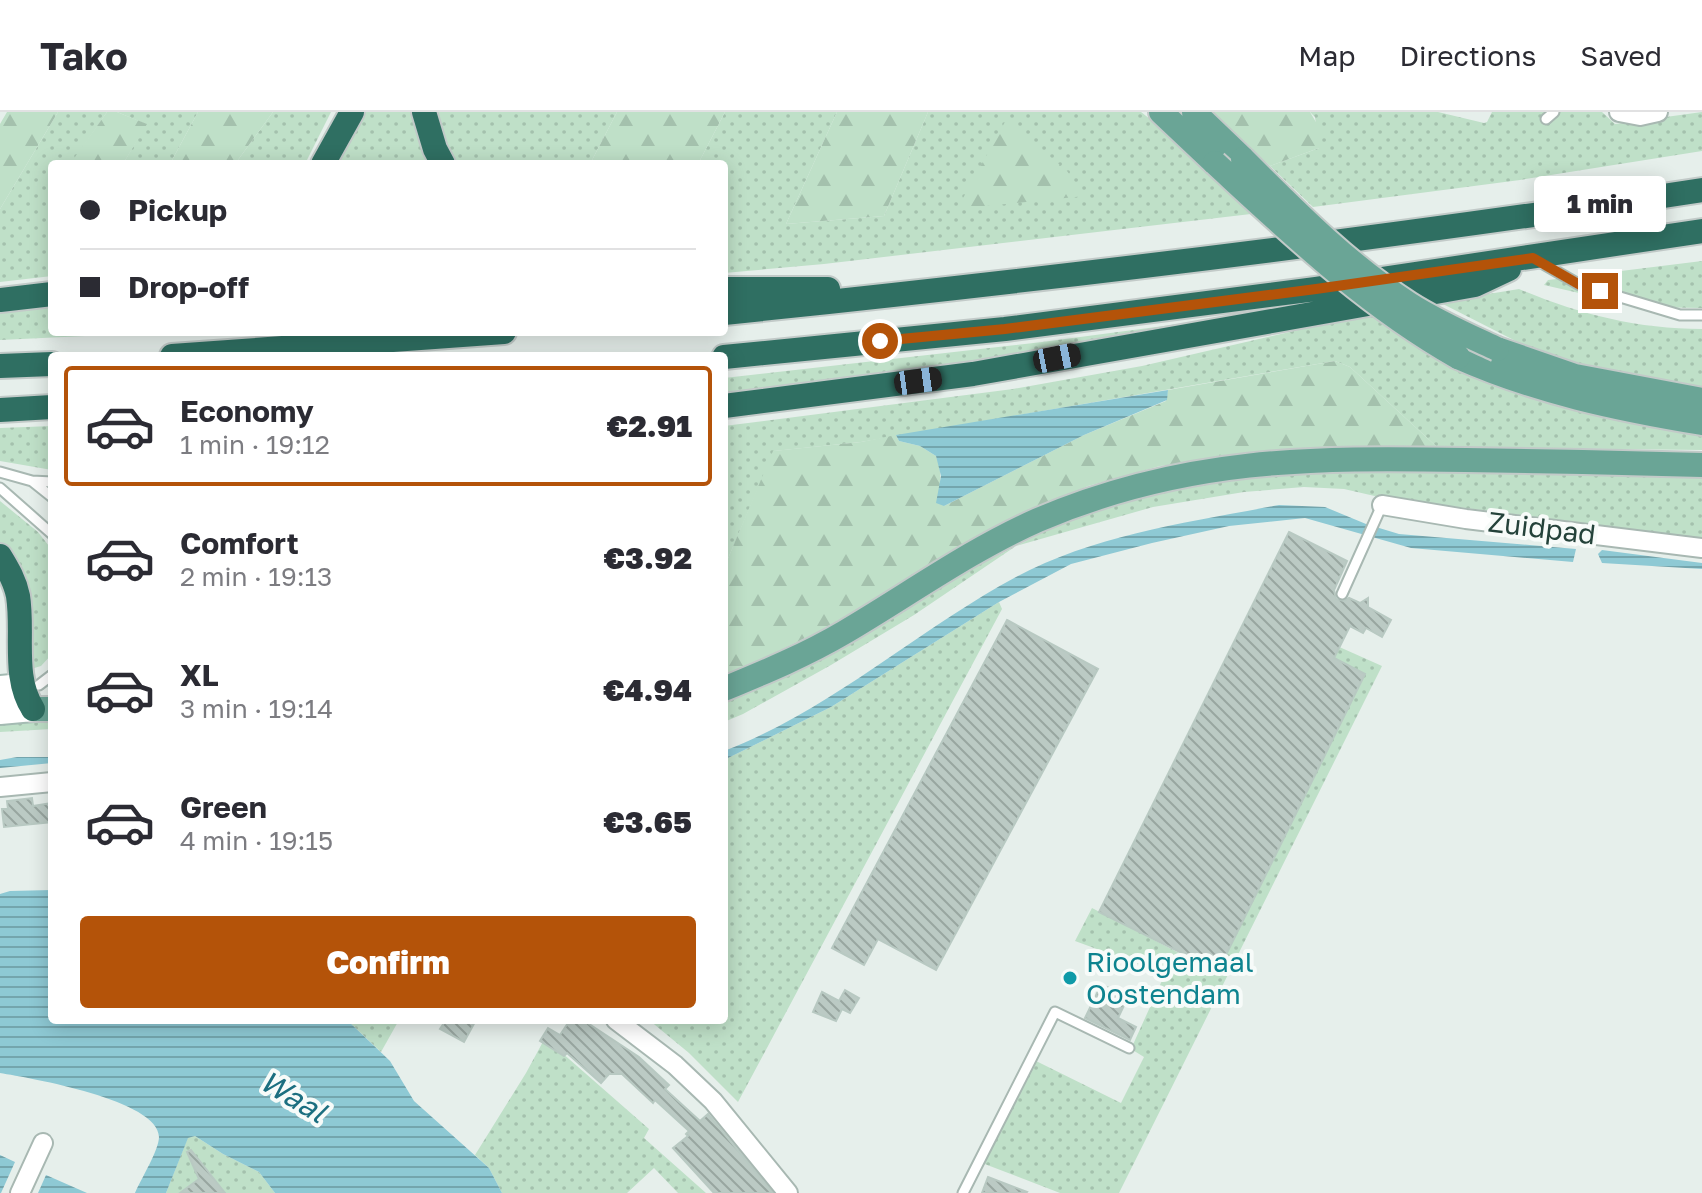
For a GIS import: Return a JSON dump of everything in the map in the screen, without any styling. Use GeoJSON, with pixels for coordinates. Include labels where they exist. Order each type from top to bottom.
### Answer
{"type":"FeatureCollection","features":[{"type":"Feature","properties":{"kind":"highway"},"geometry":{"type":"LineString","coordinates":[[325,160],[352,112]]}},
{"type":"Feature","properties":{"kind":"highway"},"geometry":{"type":"LineString","coordinates":[[424,112],[441,160]]}},
{"type":"Feature","properties":{"kind":"highway"},"geometry":{"type":"LineString","coordinates":[[728,313],[1296,248],[1702,190]]}},
{"type":"Feature","properties":{"kind":"highway"},"geometry":{"type":"LineString","coordinates":[[728,357],[1005,329],[1316,289],[1702,231]]}},
{"type":"Feature","properties":{"kind":"highway"},"geometry":{"type":"LineString","coordinates":[[728,405],[973,374],[1475,285],[1533,258]]}},
{"type":"Feature","properties":{"kind":"highway"},"geometry":{"type":"LineString","coordinates":[[728,289],[954,289]]}},
{"type":"Feature","properties":{"kind":"highway"},"geometry":{"type":"LineString","coordinates":[[0,300],[48,294]]}},
{"type":"Feature","properties":{"kind":"highway"},"geometry":{"type":"LineString","coordinates":[[227,352],[449,336]]}},
{"type":"Feature","properties":{"kind":"highway"},"geometry":{"type":"LineString","coordinates":[[0,366],[48,364]]}},
{"type":"Feature","properties":{"kind":"highway"},"geometry":{"type":"LineString","coordinates":[[0,410],[48,407]]}},
{"type":"Feature","properties":{"kind":"highway"},"geometry":{"type":"LineString","coordinates":[[0,556],[11,572],[18,594],[29,695]]}},
{"type":"Feature","properties":{"kind":"main road"},"geometry":{"type":"LineString","coordinates":[[1161,112],[1336,273],[1387,313],[1458,357],[1505,377],[1572,398],[1702,423]]}},
{"type":"Feature","properties":{"kind":"main road"},"geometry":{"type":"LineString","coordinates":[[1194,112],[1305,221],[1378,283],[1453,329],[1497,349],[1575,376],[1702,400]]}},
{"type":"Feature","properties":{"kind":"main road"},"geometry":{"type":"LineString","coordinates":[[728,687],[783,665],[842,634],[1035,521],[1111,493],[1165,478],[1260,463],[1308,460],[1434,459],[1702,465]]}},
{"type":"Feature","properties":{"kind":"main road"},"geometry":{"type":"LineString","coordinates":[[0,712],[29,695]]}},
{"type":"Feature","properties":{"kind":"street"},"geometry":{"type":"LineString","coordinates":[[1619,112],[1640,116],[1658,112]]}},
{"type":"Feature","properties":{"kind":"street","name":"Zuidpad"},"geometry":{"type":"LineString","coordinates":[[1382,505],[1466,519],[1702,548]]}},
{"type":"Feature","properties":{"kind":"street"},"geometry":{"type":"LineString","coordinates":[[0,787],[48,782]]}},
{"type":"Feature","properties":{"kind":"street"},"geometry":{"type":"LineString","coordinates":[[621,1024],[675,1065],[713,1101],[788,1193]]}},
{"type":"Feature","properties":{"kind":"street"},"geometry":{"type":"LineString","coordinates":[[20,1193],[43,1143]]}},
{"type":"Feature","properties":{"kind":"lane"},"geometry":{"type":"LineString","coordinates":[[1533,258],[1580,285],[1680,315],[1702,315]]}},
{"type":"Feature","properties":{"kind":"lane"},"geometry":{"type":"LineString","coordinates":[[0,472],[32,481],[48,482]]}},
{"type":"Feature","properties":{"kind":"lane"},"geometry":{"type":"LineString","coordinates":[[32,481],[48,494]]}},
{"type":"Feature","properties":{"kind":"lane"},"geometry":{"type":"LineString","coordinates":[[0,488],[48,530]]}},
{"type":"Feature","properties":{"kind":"lane"},"geometry":{"type":"LineString","coordinates":[[1342,594],[1382,505]]}},
{"type":"Feature","properties":{"kind":"lane"},"geometry":{"type":"LineString","coordinates":[[29,695],[48,678]]}},
{"type":"Feature","properties":{"kind":"lane"},"geometry":{"type":"LineString","coordinates":[[963,1193],[1055,1012],[1129,1048]]}},
{"type":"Feature","properties":{"kind":"green space"},"geometry":{"type":"Polygon","coordinates":[[[7,112],[58,112],[0,209],[0,124],[7,112]]]}},
{"type":"Feature","properties":{"kind":"green space"},"geometry":{"type":"Polygon","coordinates":[[[58,112],[107,112],[74,160],[48,160],[48,276],[0,282],[0,209],[58,112]]]}},
{"type":"Feature","properties":{"kind":"green space"},"geometry":{"type":"Polygon","coordinates":[[[107,112],[117,112],[147,124],[125,160],[73,160],[107,112]]]}},
{"type":"Feature","properties":{"kind":"green space"},"geometry":{"type":"Polygon","coordinates":[[[117,112],[198,112],[172,160],[125,160],[146,124],[117,112]]]}},
{"type":"Feature","properties":{"kind":"green space"},"geometry":{"type":"Polygon","coordinates":[[[198,112],[273,112],[238,160],[172,160],[198,112]]]}},
{"type":"Feature","properties":{"kind":"green space"},"geometry":{"type":"Polygon","coordinates":[[[273,112],[331,112],[307,160],[238,160],[273,112]]]}},
{"type":"Feature","properties":{"kind":"green space"},"geometry":{"type":"Polygon","coordinates":[[[362,112],[412,112],[418,137],[429,160],[336,160],[362,112]]]}},
{"type":"Feature","properties":{"kind":"green space"},"geometry":{"type":"Polygon","coordinates":[[[436,112],[617,112],[592,160],[456,160],[443,138],[436,112]]]}},
{"type":"Feature","properties":{"kind":"green space"},"geometry":{"type":"Polygon","coordinates":[[[617,112],[725,112],[700,160],[592,160],[617,112]]]}},
{"type":"Feature","properties":{"kind":"green space"},"geometry":{"type":"Polygon","coordinates":[[[725,112],[837,112],[786,224],[884,216],[928,112],[1141,112],[1184,148],[1251,214],[728,273],[728,160],[700,160],[725,112]]]}},
{"type":"Feature","properties":{"kind":"green space"},"geometry":{"type":"Polygon","coordinates":[[[837,112],[928,112],[884,216],[786,224],[837,112]]]}},
{"type":"Feature","properties":{"kind":"green space"},"geometry":{"type":"Polygon","coordinates":[[[1210,112],[1310,112],[1323,134],[1319,148],[1270,166],[1210,112]]]}},
{"type":"Feature","properties":{"kind":"green space"},"geometry":{"type":"Polygon","coordinates":[[[1310,112],[1438,112],[1484,123],[1492,112],[1602,112],[1615,124],[1702,112],[1702,151],[1520,180],[1313,207],[1270,166],[1319,148],[1315,117],[1310,112]]]}},
{"type":"Feature","properties":{"kind":"green space"},"geometry":{"type":"Polygon","coordinates":[[[1006,120],[1067,171],[1085,196],[957,209],[1006,120]]]}},
{"type":"Feature","properties":{"kind":"green space"},"geometry":{"type":"Polygon","coordinates":[[[1702,261],[1702,308],[1640,307],[1544,285],[1548,280],[1702,261]]]}},
{"type":"Feature","properties":{"kind":"green space"},"geometry":{"type":"Polygon","coordinates":[[[1519,289],[1563,306],[1608,318],[1654,326],[1702,329],[1702,393],[1607,376],[1543,355],[1439,302],[1519,289]]]}},
{"type":"Feature","properties":{"kind":"green space"},"geometry":{"type":"Polygon","coordinates":[[[48,305],[48,336],[85,336],[0,340],[0,311],[48,305]]]}},
{"type":"Feature","properties":{"kind":"green space"},"geometry":{"type":"Polygon","coordinates":[[[1277,311],[888,379],[728,399],[728,378],[1042,342],[1277,311]]]}},
{"type":"Feature","properties":{"kind":"green space"},"geometry":{"type":"Polygon","coordinates":[[[1372,313],[1702,430],[1702,450],[1437,447],[1350,367],[1335,361],[861,442],[774,451],[728,559],[728,425],[1013,389],[1142,366],[1372,313]]]}},
{"type":"Feature","properties":{"kind":"green space"},"geometry":{"type":"Polygon","coordinates":[[[1335,361],[1350,367],[1437,447],[1340,449],[1222,458],[1160,466],[1088,486],[1033,511],[816,633],[728,675],[728,558],[773,451],[861,442],[896,435],[899,441],[920,446],[936,456],[944,506],[1084,435],[1166,401],[1168,390],[1335,361]]]}},
{"type":"Feature","properties":{"kind":"green space"},"geometry":{"type":"Polygon","coordinates":[[[48,426],[48,469],[0,461],[0,428],[48,426]]]}},
{"type":"Feature","properties":{"kind":"green space"},"geometry":{"type":"Polygon","coordinates":[[[1424,467],[1702,470],[1702,538],[1379,497],[1344,489],[1304,487],[1244,492],[1153,507],[1016,546],[1073,517],[1138,496],[1242,475],[1424,467]]]}},
{"type":"Feature","properties":{"kind":"green space"},"geometry":{"type":"Polygon","coordinates":[[[0,501],[38,532],[48,545],[48,658],[41,666],[31,669],[0,547],[0,501]]]}},
{"type":"Feature","properties":{"kind":"green space"},"geometry":{"type":"Polygon","coordinates":[[[1016,546],[914,615],[831,665],[728,720],[728,693],[1016,546]]]}},
{"type":"Feature","properties":{"kind":"green space"},"geometry":{"type":"Polygon","coordinates":[[[999,602],[1002,609],[738,1102],[689,1053],[654,1024],[728,1024],[728,758],[831,707],[999,602]]]}},
{"type":"Feature","properties":{"kind":"green space"},"geometry":{"type":"Polygon","coordinates":[[[1308,633],[1382,666],[1119,1193],[1060,1193],[982,1163],[1034,1060],[1121,1103],[1144,1057],[1131,1049],[1165,974],[1075,941],[1092,908],[1214,971],[1285,835],[1308,633]]]}},
{"type":"Feature","properties":{"kind":"green space"},"geometry":{"type":"Polygon","coordinates":[[[48,715],[48,729],[0,732],[0,718],[48,715]]]}},
{"type":"Feature","properties":{"kind":"green space"},"geometry":{"type":"Polygon","coordinates":[[[351,1024],[397,1024],[381,1052],[351,1024]]]}},
{"type":"Feature","properties":{"kind":"green space"},"geometry":{"type":"Polygon","coordinates":[[[545,1038],[649,1129],[644,1138],[706,1193],[678,1193],[654,1168],[627,1193],[502,1193],[489,1168],[475,1155],[545,1038]]]}},
{"type":"Feature","properties":{"kind":"green space"},"geometry":{"type":"Polygon","coordinates":[[[195,1136],[259,1172],[275,1193],[166,1193],[188,1137],[195,1136]]]}},
{"type":"Feature","properties":{"kind":"water"},"geometry":{"type":"Polygon","coordinates":[[[1168,390],[1167,400],[1084,435],[944,506],[936,503],[941,476],[936,456],[920,446],[899,441],[896,435],[1168,390]]]}},
{"type":"Feature","properties":{"kind":"water"},"geometry":{"type":"Polygon","coordinates":[[[1279,505],[1325,507],[1399,534],[1576,549],[1573,562],[1411,548],[1305,518],[1229,526],[1152,543],[1071,564],[999,602],[831,707],[728,758],[728,749],[801,714],[1016,577],[1079,550],[1178,524],[1279,505]]]}},
{"type":"Feature","properties":{"kind":"water"},"geometry":{"type":"Polygon","coordinates":[[[1602,550],[1702,563],[1702,569],[1602,563],[1598,554],[1602,550]]]}},
{"type":"Feature","properties":{"kind":"water"},"geometry":{"type":"Polygon","coordinates":[[[48,757],[48,763],[0,768],[0,760],[48,757]]]}},
{"type":"Feature","properties":{"kind":"water","name":"Waal"},"geometry":{"type":"Polygon","coordinates":[[[48,890],[48,1024],[351,1024],[390,1061],[414,1101],[489,1168],[502,1193],[275,1193],[259,1172],[195,1136],[188,1138],[166,1193],[135,1193],[158,1143],[159,1137],[153,1124],[138,1112],[91,1093],[0,1073],[0,894],[48,890]]]}},
{"type":"Feature","properties":{"kind":"water"},"geometry":{"type":"Polygon","coordinates":[[[0,1155],[15,1162],[1,1193],[0,1193],[0,1155]]]}},
{"type":"Feature","properties":{"kind":"water"},"geometry":{"type":"Polygon","coordinates":[[[46,1175],[87,1193],[38,1193],[46,1175]]]}},
{"type":"Feature","properties":{"kind":"building"},"geometry":{"type":"Polygon","coordinates":[[[1289,532],[1347,561],[1334,590],[1336,599],[1344,601],[1349,598],[1360,603],[1368,598],[1368,607],[1391,620],[1382,637],[1366,628],[1363,633],[1350,626],[1334,658],[1365,674],[1218,971],[1099,912],[1289,532]]]}},
{"type":"Feature","properties":{"kind":"building"},"geometry":{"type":"Polygon","coordinates":[[[1007,620],[1098,669],[936,970],[878,939],[864,965],[832,948],[1007,620]]]}},
{"type":"Feature","properties":{"kind":"building"},"geometry":{"type":"Polygon","coordinates":[[[32,798],[33,806],[48,804],[48,822],[4,827],[2,809],[8,809],[7,801],[32,798]]]}},
{"type":"Feature","properties":{"kind":"building"},"geometry":{"type":"Polygon","coordinates":[[[1101,985],[1129,995],[1118,1018],[1136,1027],[1130,1040],[1085,1018],[1101,985]]]}},
{"type":"Feature","properties":{"kind":"building"},"geometry":{"type":"Polygon","coordinates":[[[845,990],[859,998],[850,1013],[842,1009],[836,1021],[813,1012],[822,992],[839,1001],[845,990]]]}},
{"type":"Feature","properties":{"kind":"building"},"geometry":{"type":"Polygon","coordinates":[[[443,1024],[474,1024],[464,1042],[440,1029],[443,1024]]]}},
{"type":"Feature","properties":{"kind":"building"},"geometry":{"type":"Polygon","coordinates":[[[567,1024],[589,1024],[639,1057],[669,1085],[665,1089],[700,1121],[708,1114],[773,1193],[714,1193],[673,1148],[688,1136],[689,1131],[622,1074],[609,1074],[601,1083],[567,1053],[564,1056],[540,1041],[548,1028],[560,1035],[567,1024]]]}},
{"type":"Feature","properties":{"kind":"building"},"geometry":{"type":"Polygon","coordinates":[[[191,1150],[225,1193],[180,1193],[199,1179],[187,1152],[191,1150]]]}},
{"type":"Feature","properties":{"kind":"building"},"geometry":{"type":"Polygon","coordinates":[[[988,1177],[1027,1192],[982,1193],[988,1177]]]}},
{"type":"Feature","properties":{"kind":"place","name":"Rioolgemaal Oostendam"},"geometry":{"type":"Point","coordinates":[1070,978]}},
{"type":"Feature","properties":{"kind":"route"},"geometry":{"type":"LineString","coordinates":[[880,341],[1005,329],[1533,258],[1580,285],[1600,291]]}}]}
